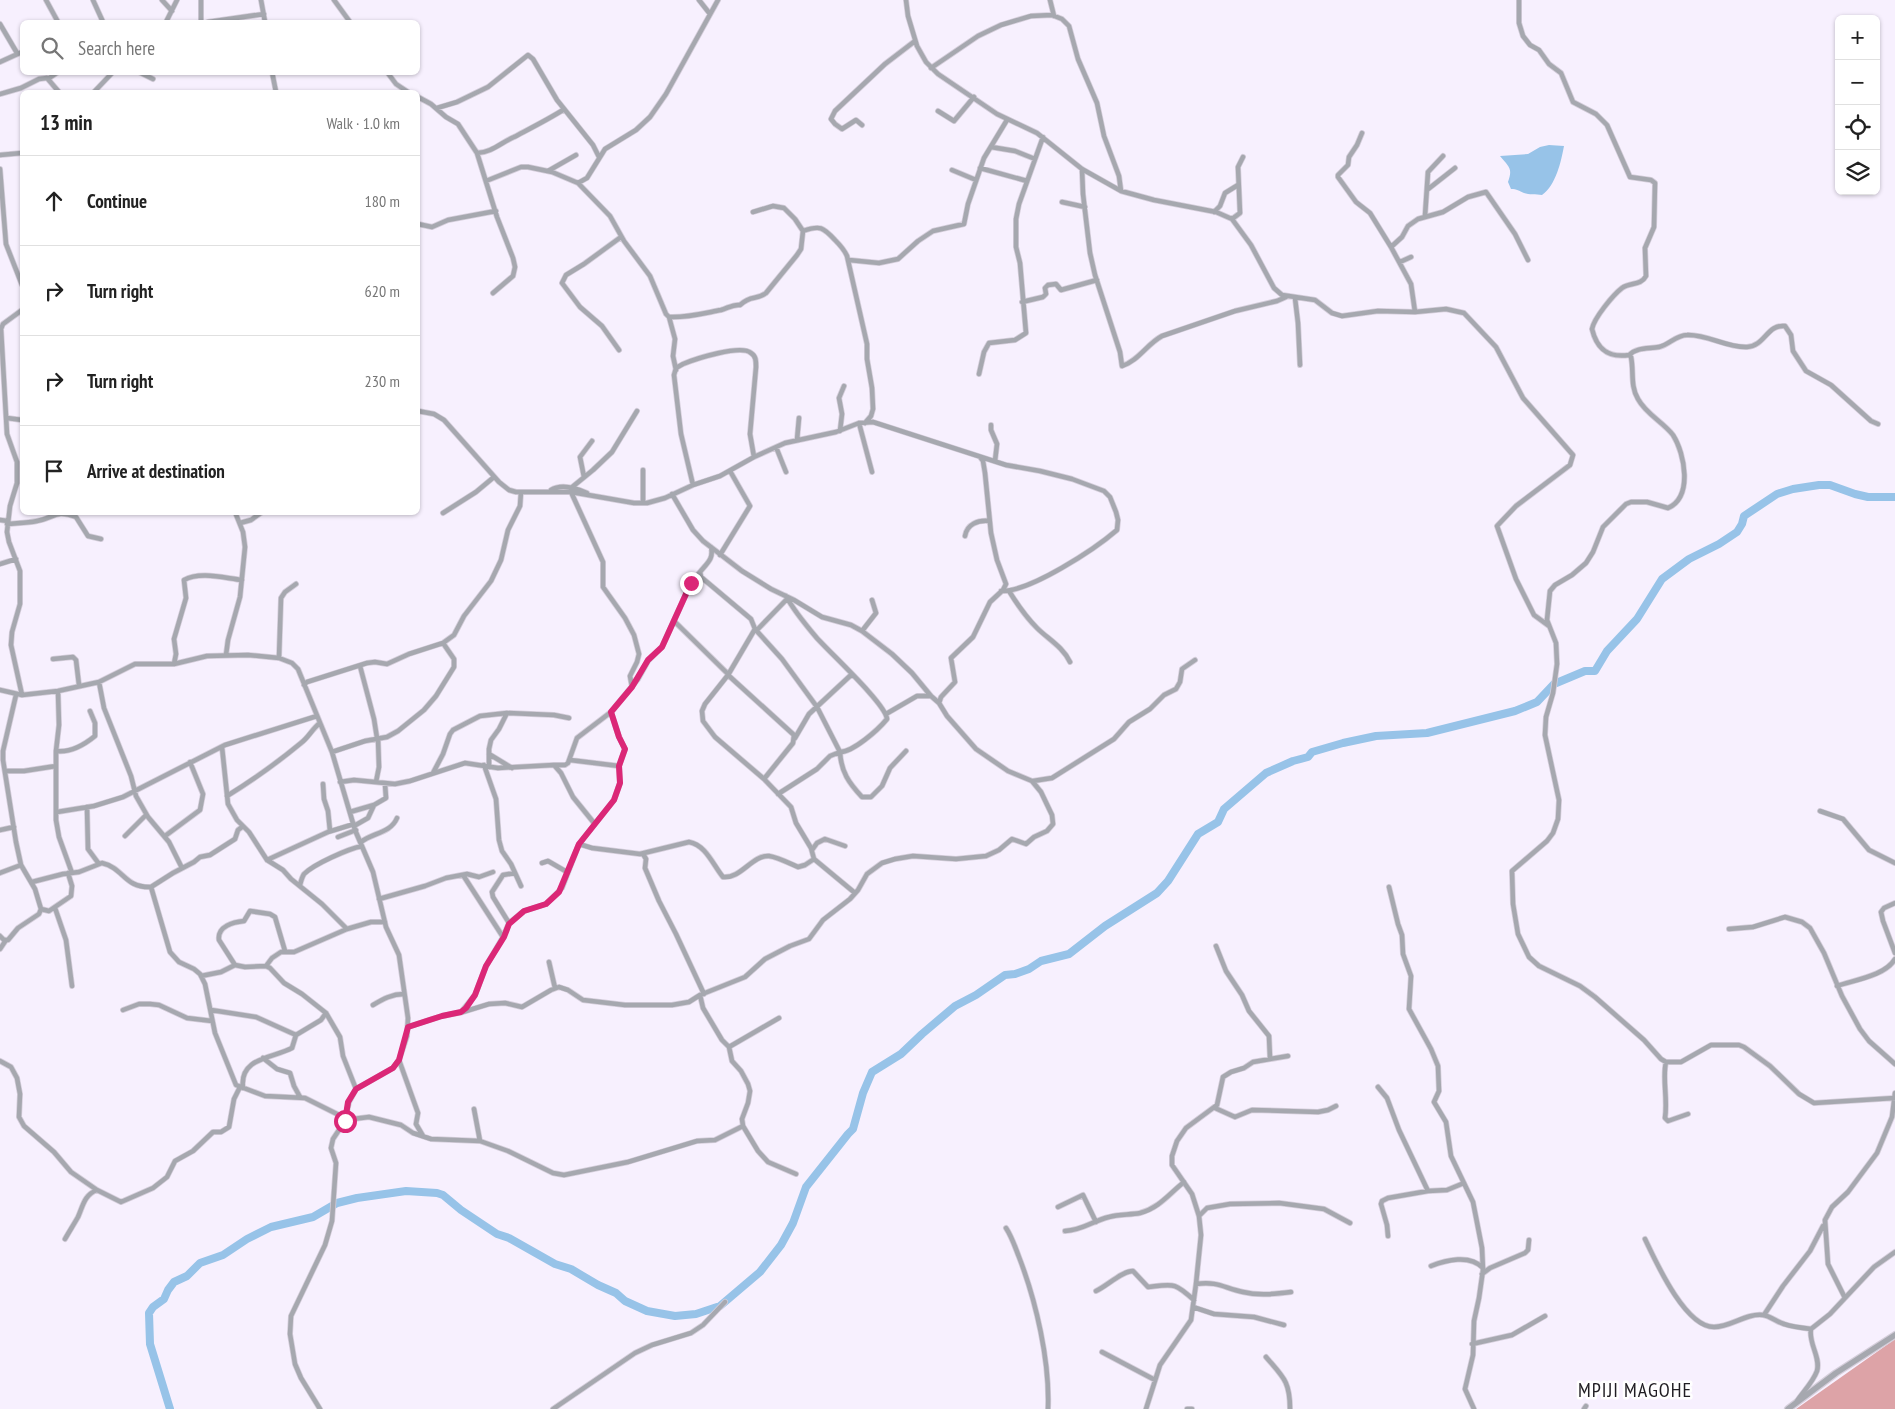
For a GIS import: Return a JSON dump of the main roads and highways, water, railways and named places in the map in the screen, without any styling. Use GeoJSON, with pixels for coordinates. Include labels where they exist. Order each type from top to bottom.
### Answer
{"type":"FeatureCollection","features":[{"type":"Feature","properties":{"kind":"water"},"geometry":{"type":"Polygon","coordinates":[[[1549,145],[1564,146],[1557,173],[1547,191],[1542,195],[1526,194],[1511,189],[1508,182],[1510,171],[1508,165],[1500,156],[1528,154],[1540,147],[1549,145]]]}},
{"type":"Feature","properties":{"kind":"waterway"},"geometry":{"type":"LineString","coordinates":[[170,1409],[150,1344],[149,1313],[153,1307],[164,1299],[174,1282],[187,1276],[200,1263],[223,1255],[247,1239],[271,1227],[313,1217],[337,1203],[357,1198],[406,1191],[437,1193],[443,1195],[461,1210],[497,1234],[509,1238],[555,1264],[571,1269],[616,1293],[625,1301],[647,1311],[675,1316],[696,1314],[720,1306],[760,1272],[781,1245],[793,1223],[806,1187],[853,1129],[863,1093],[872,1072],[901,1054],[955,1006],[976,995],[1005,975],[1015,974],[1029,969],[1041,961],[1069,954],[1105,926],[1157,893],[1168,881],[1198,834],[1218,822],[1224,809],[1266,773],[1293,761],[1308,757],[1312,752],[1343,743],[1376,736],[1427,733],[1515,711],[1537,702],[1554,684],[1585,671],[1595,671],[1607,651],[1637,619],[1662,579],[1689,559],[1719,544],[1737,532],[1744,516],[1777,494],[1793,489],[1830,485],[1868,497],[1895,497]]}},
{"type":"Feature","properties":{"kind":"district","name":"MPIJI MAGOHE"},"geometry":{"type":"Point","coordinates":[1635,1390]}}]}
